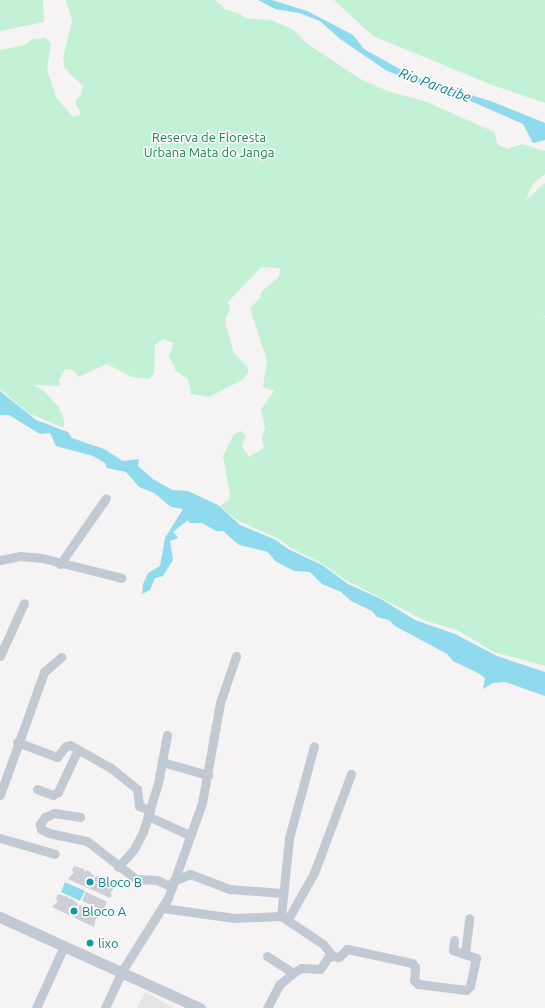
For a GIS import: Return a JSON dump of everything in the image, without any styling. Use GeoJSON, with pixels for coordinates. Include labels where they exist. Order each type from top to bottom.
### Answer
{"type":"FeatureCollection","features":[{"type":"Feature","properties":{"kind":"street"},"geometry":{"type":"LineString","coordinates":[[60,564],[106,498]]}},
{"type":"Feature","properties":{"kind":"street"},"geometry":{"type":"LineString","coordinates":[[0,560],[30,557],[122,578]]}},
{"type":"Feature","properties":{"kind":"street"},"geometry":{"type":"LineString","coordinates":[[0,656],[24,603]]}},
{"type":"Feature","properties":{"kind":"street"},"geometry":{"type":"LineString","coordinates":[[106,1008],[122,971],[163,908],[173,884],[189,834],[202,804],[220,703],[236,656]]}},
{"type":"Feature","properties":{"kind":"street"},"geometry":{"type":"LineString","coordinates":[[0,795],[17,742],[27,722],[44,672],[61,657]]}},
{"type":"Feature","properties":{"kind":"street"},"geometry":{"type":"LineString","coordinates":[[118,867],[137,843],[149,813],[167,735]]}},
{"type":"Feature","properties":{"kind":"street"},"geometry":{"type":"LineString","coordinates":[[17,742],[57,757],[67,745],[111,768],[136,789],[139,806],[149,813],[189,834]]}},
{"type":"Feature","properties":{"kind":"street"},"geometry":{"type":"LineString","coordinates":[[285,918],[282,893],[289,838],[314,746]]}},
{"type":"Feature","properties":{"kind":"street"},"geometry":{"type":"LineString","coordinates":[[37,789],[53,795],[58,792],[77,751]]}},
{"type":"Feature","properties":{"kind":"street"},"geometry":{"type":"LineString","coordinates":[[162,762],[208,775]]}},
{"type":"Feature","properties":{"kind":"street"},"geometry":{"type":"LineString","coordinates":[[285,918],[314,873],[351,774]]}},
{"type":"Feature","properties":{"kind":"street"},"geometry":{"type":"LineString","coordinates":[[80,817],[54,813],[45,816],[40,824],[44,831],[87,841],[101,849],[118,867],[136,879],[156,880],[173,884],[190,874],[229,889],[282,893]]}},
{"type":"Feature","properties":{"kind":"street"},"geometry":{"type":"LineString","coordinates":[[0,838],[56,854]]}},
{"type":"Feature","properties":{"kind":"street"},"geometry":{"type":"LineString","coordinates":[[163,908],[234,918],[285,918],[323,944],[332,955],[339,957],[344,950],[351,950],[412,963],[415,967],[414,980],[418,984],[463,990],[470,986],[476,959],[475,956],[452,949],[454,940]]}},
{"type":"Feature","properties":{"kind":"street"},"geometry":{"type":"LineString","coordinates":[[465,953],[469,918]]}},
{"type":"Feature","properties":{"kind":"street"},"geometry":{"type":"LineString","coordinates":[[1,921],[122,971],[200,1008]]}},
{"type":"Feature","properties":{"kind":"street"},"geometry":{"type":"LineString","coordinates":[[36,1008],[64,946]]}},
{"type":"Feature","properties":{"kind":"street"},"geometry":{"type":"LineString","coordinates":[[267,1008],[280,984],[293,973],[301,968],[320,969],[332,955]]}},
{"type":"Feature","properties":{"kind":"street"},"geometry":{"type":"LineString","coordinates":[[267,956],[293,973]]}},
{"type":"Feature","properties":{"kind":"shaded area"},"geometry":{"type":"Polygon","coordinates":[[[145,992],[174,1008],[137,1008],[145,992]]]}},
{"type":"Feature","properties":{"kind":"green space"},"geometry":{"type":"Polygon","coordinates":[[[0,0],[43,0],[44,22],[0,31],[0,0]]]}},
{"type":"Feature","properties":{"kind":"green space","name":"Reserva de Floresta Urbana Mata do Janga"},"geometry":{"type":"Polygon","coordinates":[[[66,0],[215,0],[225,9],[240,14],[245,18],[271,20],[294,30],[306,43],[362,80],[388,91],[427,102],[494,132],[498,145],[508,149],[522,144],[545,151],[545,174],[533,184],[526,200],[545,183],[545,316],[540,318],[545,317],[545,666],[494,652],[457,630],[426,621],[345,580],[323,564],[291,548],[277,538],[235,519],[220,506],[229,500],[230,495],[223,456],[234,434],[242,431],[246,437],[242,446],[249,457],[264,448],[262,438],[265,428],[261,409],[274,391],[263,387],[267,360],[250,308],[260,298],[262,291],[279,277],[280,268],[261,267],[228,302],[230,310],[226,317],[226,326],[234,353],[248,368],[248,373],[242,380],[209,397],[191,394],[188,379],[176,371],[169,356],[174,343],[163,339],[155,345],[154,374],[148,379],[132,377],[107,364],[78,377],[74,370],[65,369],[59,380],[60,386],[33,385],[43,390],[58,406],[64,419],[64,428],[28,413],[0,389],[0,50],[25,45],[33,39],[46,38],[51,44],[47,70],[56,97],[73,117],[81,114],[76,105],[76,100],[81,95],[83,86],[65,69],[63,58],[72,21],[66,0]]]}},
{"type":"Feature","properties":{"kind":"green space"},"geometry":{"type":"Polygon","coordinates":[[[334,0],[545,0],[545,103],[492,85],[373,36],[334,0]]]}},
{"type":"Feature","properties":{"kind":"water","name":"Rio Paratibe"},"geometry":{"type":"Polygon","coordinates":[[[258,0],[272,0],[307,11],[353,35],[364,49],[412,76],[493,102],[545,123],[545,140],[533,143],[523,124],[468,100],[387,71],[340,39],[320,21],[299,13],[275,9],[258,0]]]}},
{"type":"Feature","properties":{"kind":"water"},"geometry":{"type":"Polygon","coordinates":[[[0,391],[36,420],[68,432],[72,438],[104,449],[123,461],[139,459],[138,466],[153,479],[172,490],[188,491],[218,505],[240,525],[276,540],[288,549],[322,565],[348,584],[381,599],[415,620],[455,634],[497,656],[545,672],[545,696],[505,682],[493,683],[483,689],[485,678],[478,673],[453,661],[447,654],[395,626],[389,620],[377,617],[372,611],[351,601],[341,592],[322,584],[310,572],[294,571],[275,561],[268,552],[239,545],[223,531],[216,531],[202,523],[189,523],[188,520],[173,532],[178,538],[170,541],[173,560],[163,576],[155,578],[150,590],[142,594],[143,584],[148,573],[160,566],[165,538],[183,509],[171,507],[154,493],[139,487],[126,472],[107,468],[105,463],[93,456],[56,446],[50,433],[40,434],[9,415],[0,415],[0,391]]]}},
{"type":"Feature","properties":{"kind":"water"},"geometry":{"type":"Polygon","coordinates":[[[65,882],[85,891],[80,901],[61,892],[65,882]]]}},
{"type":"Feature","properties":{"kind":"building","name":"Bloco B"},"geometry":{"type":"Polygon","coordinates":[[[74,866],[84,869],[84,872],[86,870],[89,871],[94,876],[93,880],[96,876],[106,879],[105,882],[107,880],[116,886],[110,893],[112,894],[110,898],[68,879],[74,872],[72,871],[74,866]]]}},
{"type":"Feature","properties":{"kind":"building"},"geometry":{"type":"Polygon","coordinates":[[[86,892],[107,902],[103,910],[82,901],[86,892]]]}},
{"type":"Feature","properties":{"kind":"building","name":"Bloco A"},"geometry":{"type":"Polygon","coordinates":[[[58,894],[68,897],[69,900],[70,898],[73,900],[78,904],[77,908],[80,905],[87,906],[90,908],[89,910],[91,908],[100,914],[98,919],[96,918],[94,927],[52,907],[58,901],[56,899],[58,894]]]}},
{"type":"Feature","properties":{"kind":"place","name":"Bloco B"},"geometry":{"type":"Point","coordinates":[90,882]}},
{"type":"Feature","properties":{"kind":"place","name":"Bloco A"},"geometry":{"type":"Point","coordinates":[74,911]}},
{"type":"Feature","properties":{"kind":"place","name":"lixo"},"geometry":{"type":"Point","coordinates":[90,943]}}]}
